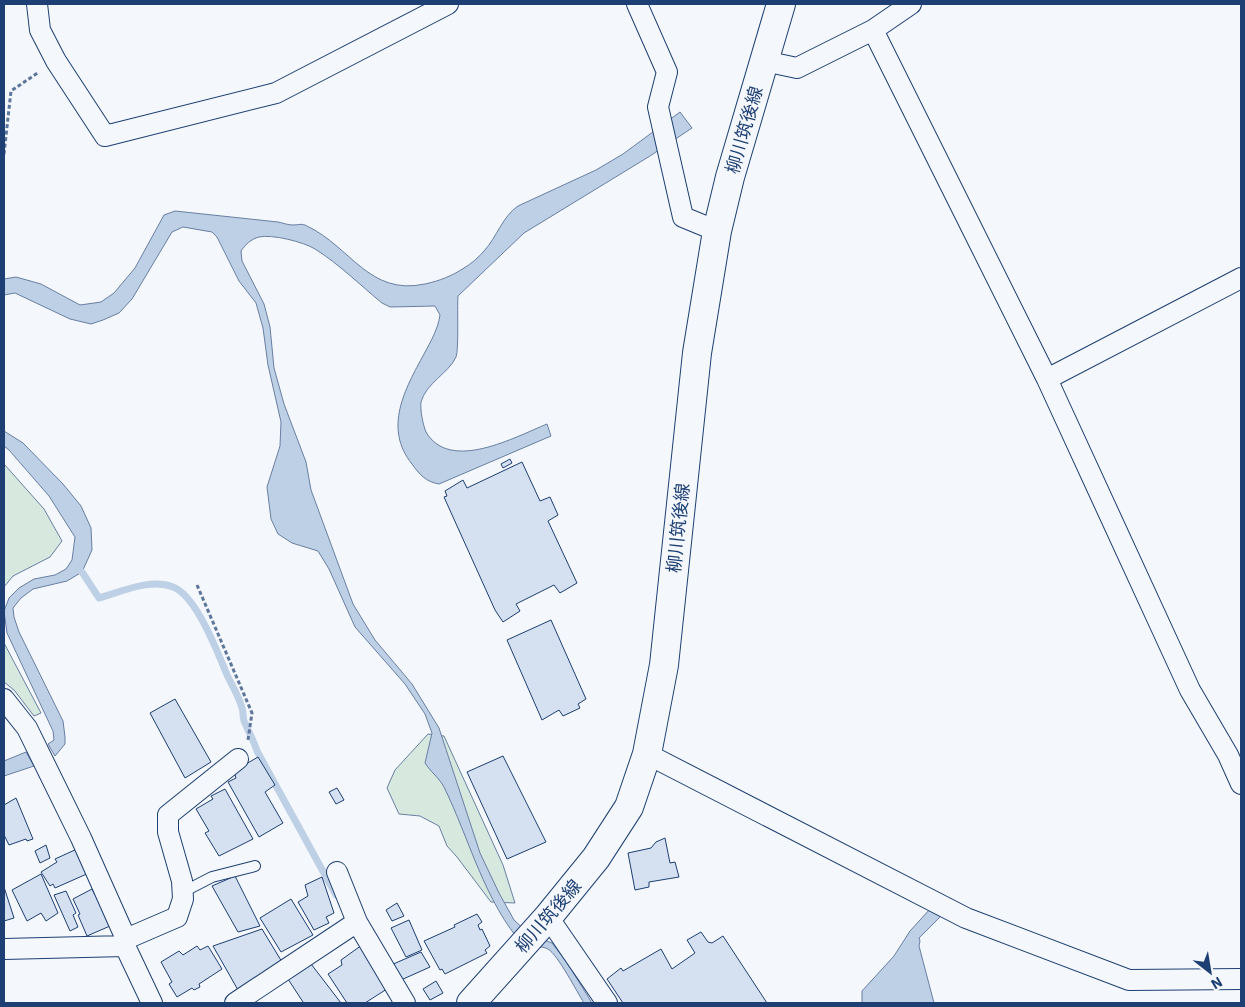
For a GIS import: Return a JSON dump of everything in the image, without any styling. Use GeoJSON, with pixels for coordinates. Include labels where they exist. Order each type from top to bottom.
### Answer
{"type":"FeatureCollection","features":[{"type":"Feature","properties":{"kind":"main road","name":"柳川筑後線"},"geometry":{"type":"LineString","coordinates":[[471,1003],[548,917],[596,858],[629,807],[648,754],[664,665],[697,353],[717,231],[750,106],[781,4]]}},
{"type":"Feature","properties":{"kind":"street"},"geometry":{"type":"LineString","coordinates":[[37,4],[40,30],[56,61],[105,136],[276,93],[448,4]]}},
{"type":"Feature","properties":{"kind":"street"},"geometry":{"type":"LineString","coordinates":[[637,4],[667,72],[658,107],[683,217],[717,231]]}},
{"type":"Feature","properties":{"kind":"street"},"geometry":{"type":"LineString","coordinates":[[764,61],[797,68],[873,30],[911,4]]}},
{"type":"Feature","properties":{"kind":"street"},"geometry":{"type":"LineString","coordinates":[[873,30],[1047,379],[1190,690],[1228,754],[1241,784]]}},
{"type":"Feature","properties":{"kind":"street"},"geometry":{"type":"LineString","coordinates":[[1047,379],[1241,278]]}},
{"type":"Feature","properties":{"kind":"street"},"geometry":{"type":"LineString","coordinates":[[4,699],[27,728],[81,838],[152,1003]]}},
{"type":"Feature","properties":{"kind":"street"},"geometry":{"type":"LineString","coordinates":[[648,754],[966,918],[1129,980],[1241,979]]}},
{"type":"Feature","properties":{"kind":"street"},"geometry":{"type":"LineString","coordinates":[[4,949],[126,943],[177,917],[183,899],[182,881],[168,832],[168,815],[238,759]]}},
{"type":"Feature","properties":{"kind":"street"},"geometry":{"type":"LineString","coordinates":[[338,872],[357,922],[405,1003]]}},
{"type":"Feature","properties":{"kind":"street"},"geometry":{"type":"LineString","coordinates":[[548,917],[607,1003]]}},
{"type":"Feature","properties":{"kind":"street"},"geometry":{"type":"LineString","coordinates":[[235,1003],[357,922]]}},
{"type":"Feature","properties":{"kind":"lane"},"geometry":{"type":"LineString","coordinates":[[182,892],[212,877],[255,866]]}},
{"type":"Feature","properties":{"kind":"path"},"geometry":{"type":"LineString","coordinates":[[4,154],[11,91],[56,61]]}},
{"type":"Feature","properties":{"kind":"path"},"geometry":{"type":"LineString","coordinates":[[196,585],[252,713],[247,746],[238,759]]}},
{"type":"Feature","properties":{"kind":"shaded area"},"geometry":{"type":"Polygon","coordinates":[[[4,464],[44,509],[62,541],[50,557],[13,576],[4,587],[4,464]]]}},
{"type":"Feature","properties":{"kind":"shaded area"},"geometry":{"type":"Polygon","coordinates":[[[4,643],[41,713],[34,716],[14,690],[4,682],[4,643]]]}},
{"type":"Feature","properties":{"kind":"shaded area"},"geometry":{"type":"Polygon","coordinates":[[[428,734],[444,736],[503,865],[515,903],[491,902],[447,846],[439,826],[420,816],[399,814],[387,788],[395,770],[428,734]]]}},
{"type":"Feature","properties":{"kind":"water"},"geometry":{"type":"Polygon","coordinates":[[[680,112],[692,128],[524,233],[458,296],[456,357],[453,363],[428,389],[421,402],[426,432],[437,444],[451,450],[466,451],[501,443],[547,424],[551,436],[439,484],[423,477],[412,464],[403,450],[399,437],[398,423],[404,395],[438,325],[440,315],[435,306],[390,307],[382,303],[324,255],[310,246],[296,241],[265,236],[259,237],[248,242],[241,251],[242,261],[264,304],[270,327],[274,368],[284,404],[306,462],[311,490],[353,604],[375,640],[412,684],[439,728],[480,853],[514,920],[529,934],[552,943],[566,961],[592,1003],[584,1003],[552,953],[543,947],[524,946],[498,910],[444,787],[425,763],[432,733],[425,714],[405,684],[355,627],[329,569],[318,551],[292,543],[278,534],[271,519],[267,487],[280,446],[281,422],[268,365],[263,328],[256,303],[239,281],[217,237],[212,232],[183,227],[172,232],[132,299],[119,313],[91,324],[70,319],[15,293],[4,295],[4,279],[16,277],[41,284],[80,305],[101,302],[114,293],[135,268],[164,215],[175,211],[307,226],[322,235],[362,267],[389,283],[406,286],[430,283],[455,273],[475,260],[489,245],[504,221],[518,206],[596,170],[623,154],[680,112]]]}},
{"type":"Feature","properties":{"kind":"water"},"geometry":{"type":"Polygon","coordinates":[[[4,431],[23,443],[63,484],[81,506],[91,528],[92,550],[82,572],[67,581],[33,589],[21,598],[13,608],[19,632],[63,721],[65,744],[55,756],[48,744],[54,740],[53,731],[7,633],[4,611],[9,598],[19,588],[34,579],[55,575],[66,569],[72,560],[75,537],[49,496],[4,446],[4,431]]]}},
{"type":"Feature","properties":{"kind":"water"},"geometry":{"type":"Polygon","coordinates":[[[26,752],[34,766],[4,776],[4,761],[26,752]]]}},
{"type":"Feature","properties":{"kind":"water"},"geometry":{"type":"Polygon","coordinates":[[[930,909],[942,915],[919,938],[919,946],[934,1003],[862,1003],[862,991],[894,956],[910,931],[930,909]]]}},
{"type":"Feature","properties":{"kind":"building"},"geometry":{"type":"Polygon","coordinates":[[[510,459],[512,463],[503,468],[501,464],[510,459]]]}},
{"type":"Feature","properties":{"kind":"building"},"geometry":{"type":"Polygon","coordinates":[[[522,462],[540,501],[550,497],[558,515],[548,521],[577,583],[560,593],[554,585],[516,604],[520,611],[503,622],[495,610],[444,497],[447,496],[445,491],[463,480],[467,488],[522,462]]]}},
{"type":"Feature","properties":{"kind":"building"},"geometry":{"type":"Polygon","coordinates":[[[551,620],[586,699],[578,704],[580,708],[563,716],[559,710],[542,720],[507,640],[551,620]]]}},
{"type":"Feature","properties":{"kind":"building"},"geometry":{"type":"Polygon","coordinates":[[[175,699],[211,762],[185,778],[150,713],[175,699]]]}},
{"type":"Feature","properties":{"kind":"building"},"geometry":{"type":"Polygon","coordinates":[[[503,756],[546,842],[507,859],[467,772],[503,756]]]}},
{"type":"Feature","properties":{"kind":"building"},"geometry":{"type":"Polygon","coordinates":[[[258,757],[275,785],[265,792],[283,823],[259,837],[228,782],[236,778],[234,771],[258,757]]]}},
{"type":"Feature","properties":{"kind":"building"},"geometry":{"type":"Polygon","coordinates":[[[337,788],[344,800],[336,804],[329,792],[337,788]]]}},
{"type":"Feature","properties":{"kind":"building"},"geometry":{"type":"Polygon","coordinates":[[[225,789],[253,839],[219,856],[205,833],[209,831],[196,809],[213,799],[211,796],[225,789]]]}},
{"type":"Feature","properties":{"kind":"building"},"geometry":{"type":"Polygon","coordinates":[[[16,798],[33,839],[27,841],[26,839],[9,845],[4,835],[4,805],[16,798]]]}},
{"type":"Feature","properties":{"kind":"building"},"geometry":{"type":"Polygon","coordinates":[[[665,838],[670,863],[675,862],[679,877],[649,882],[649,887],[635,890],[628,853],[651,848],[656,842],[665,838]]]}},
{"type":"Feature","properties":{"kind":"building"},"geometry":{"type":"Polygon","coordinates":[[[46,845],[50,858],[40,863],[35,851],[46,845]]]}},
{"type":"Feature","properties":{"kind":"building"},"geometry":{"type":"Polygon","coordinates":[[[77,849],[89,873],[55,888],[53,884],[50,886],[41,872],[57,862],[55,859],[77,849]]]}},
{"type":"Feature","properties":{"kind":"building"},"geometry":{"type":"Polygon","coordinates":[[[41,874],[58,913],[46,921],[41,913],[27,921],[12,890],[41,874]]]}},
{"type":"Feature","properties":{"kind":"building"},"geometry":{"type":"Polygon","coordinates":[[[235,876],[260,926],[238,932],[212,886],[235,876]]]}},
{"type":"Feature","properties":{"kind":"building"},"geometry":{"type":"Polygon","coordinates":[[[322,877],[334,913],[326,917],[329,923],[314,930],[298,902],[308,896],[305,885],[322,877]]]}},
{"type":"Feature","properties":{"kind":"building"},"geometry":{"type":"Polygon","coordinates":[[[4,887],[14,918],[4,921],[4,887]]]}},
{"type":"Feature","properties":{"kind":"building"},"geometry":{"type":"Polygon","coordinates":[[[92,889],[95,895],[99,893],[110,926],[87,936],[73,899],[92,889]]]}},
{"type":"Feature","properties":{"kind":"building"},"geometry":{"type":"Polygon","coordinates":[[[66,891],[76,913],[73,915],[78,927],[70,931],[54,895],[66,891]]]}},
{"type":"Feature","properties":{"kind":"building"},"geometry":{"type":"Polygon","coordinates":[[[291,899],[313,935],[281,952],[260,918],[291,899]]]}},
{"type":"Feature","properties":{"kind":"building"},"geometry":{"type":"Polygon","coordinates":[[[397,903],[404,916],[392,921],[386,910],[397,903]]]}},
{"type":"Feature","properties":{"kind":"building"},"geometry":{"type":"Polygon","coordinates":[[[477,914],[482,922],[478,925],[480,930],[482,929],[490,946],[485,950],[487,953],[445,974],[442,969],[440,970],[424,941],[455,927],[454,925],[477,914]]]}},
{"type":"Feature","properties":{"kind":"building"},"geometry":{"type":"Polygon","coordinates":[[[409,920],[422,950],[406,957],[391,928],[409,920]]]}},
{"type":"Feature","properties":{"kind":"building"},"geometry":{"type":"Polygon","coordinates":[[[262,929],[282,962],[238,990],[213,946],[262,929]]]}},
{"type":"Feature","properties":{"kind":"building"},"geometry":{"type":"Polygon","coordinates":[[[701,932],[708,942],[712,943],[723,936],[767,1003],[623,1003],[607,979],[621,968],[623,971],[661,949],[672,969],[695,953],[687,940],[701,932]]]}},
{"type":"Feature","properties":{"kind":"building"},"geometry":{"type":"Polygon","coordinates":[[[362,945],[390,987],[365,1003],[347,1003],[328,974],[342,965],[341,960],[362,945]]]}},
{"type":"Feature","properties":{"kind":"building"},"geometry":{"type":"Polygon","coordinates":[[[197,946],[200,950],[208,946],[222,969],[199,984],[200,987],[194,990],[192,988],[177,997],[169,984],[172,982],[161,962],[179,951],[183,955],[197,946]]]}},
{"type":"Feature","properties":{"kind":"building"},"geometry":{"type":"Polygon","coordinates":[[[421,952],[430,967],[401,980],[391,965],[421,952]]]}},
{"type":"Feature","properties":{"kind":"building"},"geometry":{"type":"Polygon","coordinates":[[[308,960],[341,1003],[301,1003],[303,1002],[286,976],[308,960]]]}},
{"type":"Feature","properties":{"kind":"building"},"geometry":{"type":"Polygon","coordinates":[[[436,981],[443,993],[430,1000],[423,989],[436,981]]]}},
{"type":"Feature","properties":{"kind":"waterway"},"geometry":{"type":"LineString","coordinates":[[82,572],[99,598],[136,587],[155,584],[173,587],[190,602],[206,627],[238,696],[243,710],[244,721],[257,751],[336,895]]}}]}
